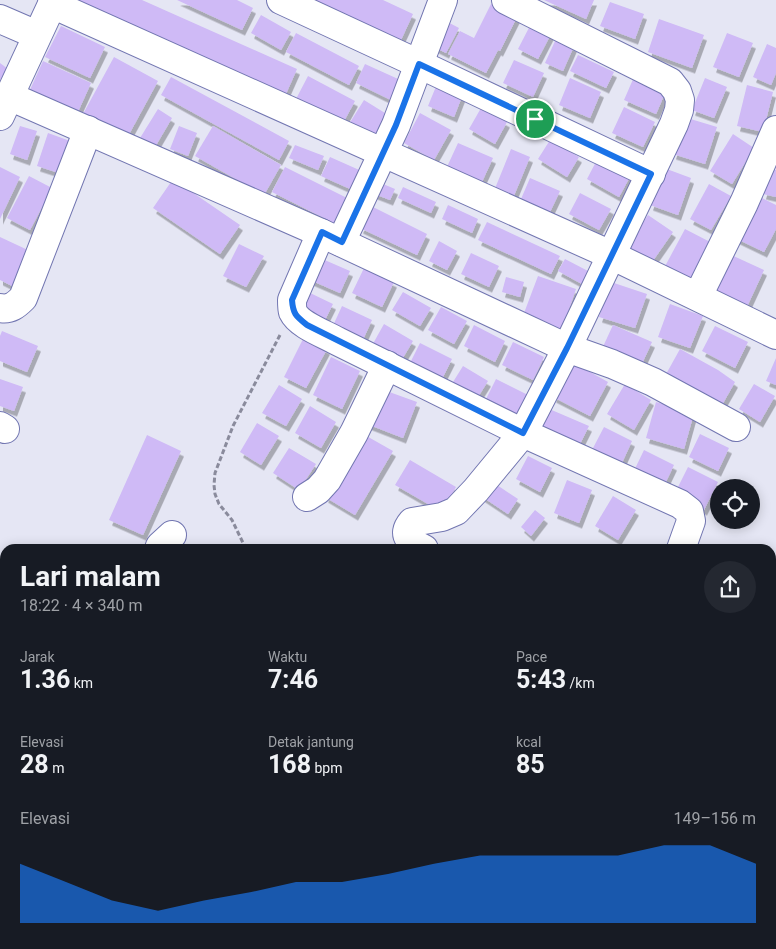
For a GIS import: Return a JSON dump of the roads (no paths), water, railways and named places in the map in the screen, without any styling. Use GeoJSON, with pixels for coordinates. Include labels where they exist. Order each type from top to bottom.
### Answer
{"type":"FeatureCollection","features":[{"type":"Feature","properties":{"kind":"street"},"geometry":{"type":"LineString","coordinates":[[281,0],[651,174]]}},
{"type":"Feature","properties":{"kind":"street"},"geometry":{"type":"LineString","coordinates":[[443,0],[396,125],[382,153],[292,300],[292,311],[307,325],[523,433],[680,504],[689,511],[691,521],[683,544]]}},
{"type":"Feature","properties":{"kind":"street"},"geometry":{"type":"LineString","coordinates":[[414,544],[407,534],[407,528],[412,522],[442,517],[456,511],[523,433],[567,348],[651,174],[679,110],[680,100],[677,91],[670,82],[506,0]]}},
{"type":"Feature","properties":{"kind":"street"},"geometry":{"type":"LineString","coordinates":[[736,426],[653,382],[612,364],[567,348],[332,237],[88,130],[4,106],[53,2],[382,153],[611,255],[776,335]]}},
{"type":"Feature","properties":{"kind":"street"},"geometry":{"type":"LineString","coordinates":[[0,19],[37,35]]}},
{"type":"Feature","properties":{"kind":"street"},"geometry":{"type":"LineString","coordinates":[[0,308],[16,306],[23,298],[88,130]]}},
{"type":"Feature","properties":{"kind":"street"},"geometry":{"type":"LineString","coordinates":[[698,296],[744,203],[776,130]]}},
{"type":"Feature","properties":{"kind":"street"},"geometry":{"type":"LineString","coordinates":[[307,497],[318,490],[327,480],[354,433],[387,365]]}}]}
